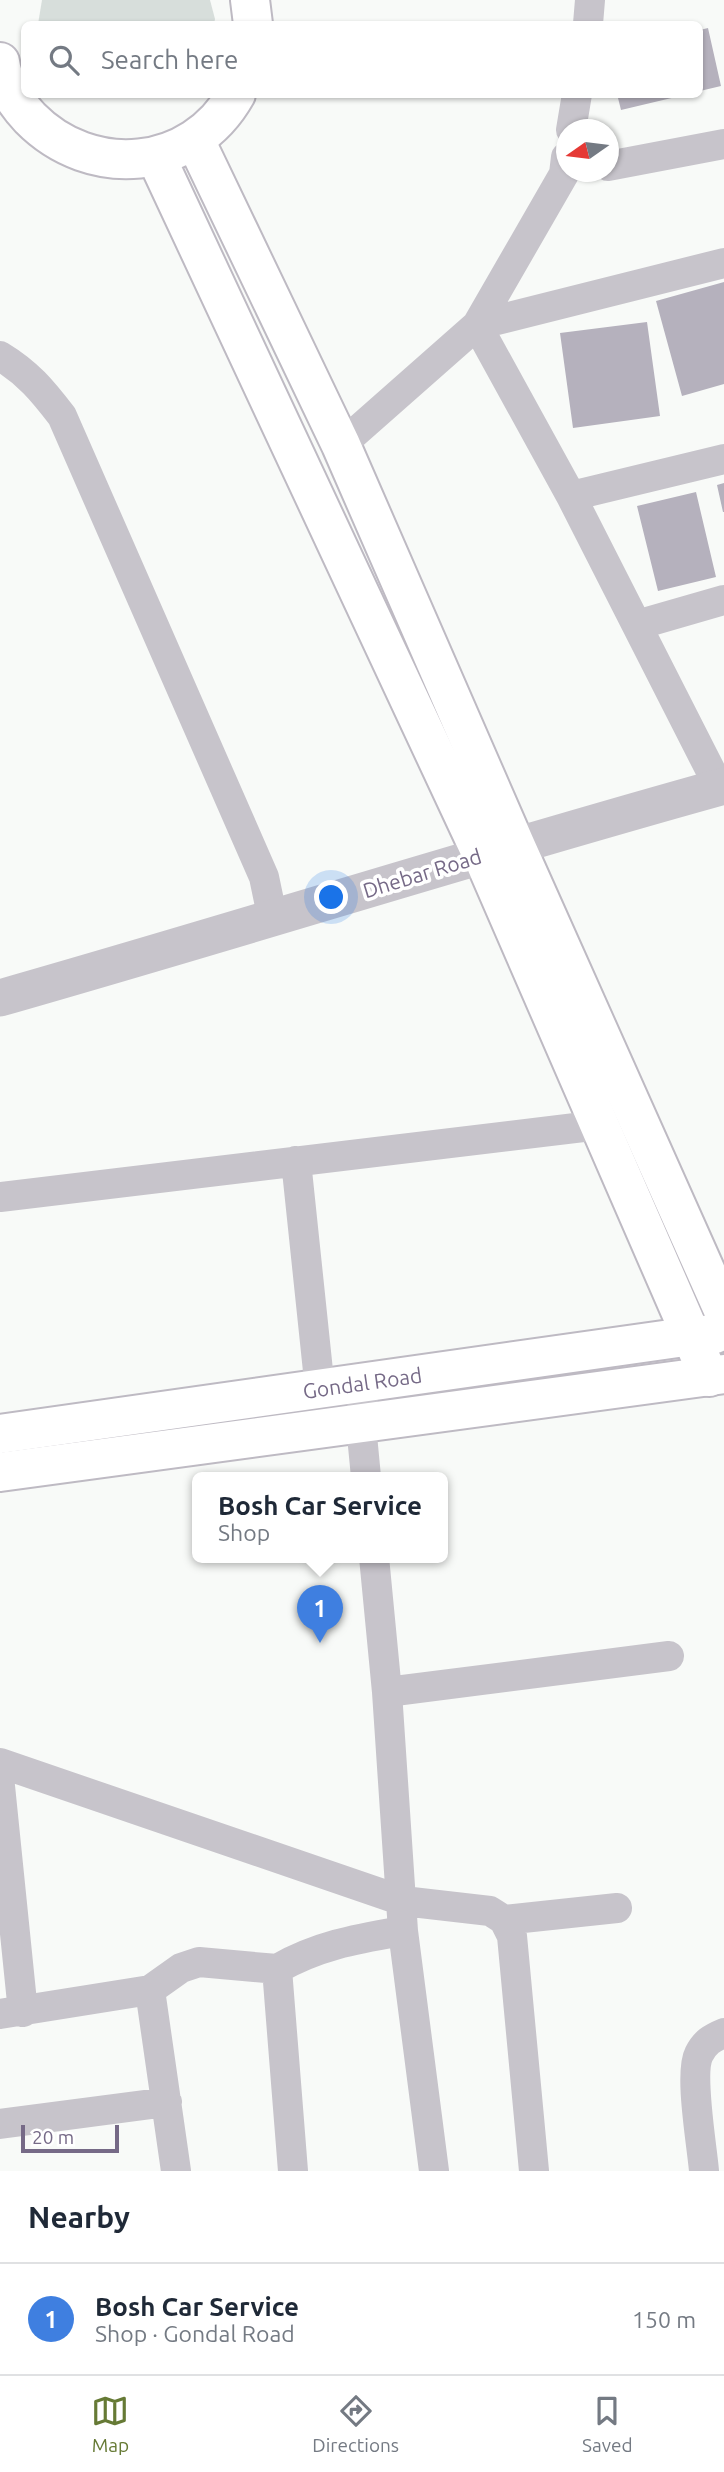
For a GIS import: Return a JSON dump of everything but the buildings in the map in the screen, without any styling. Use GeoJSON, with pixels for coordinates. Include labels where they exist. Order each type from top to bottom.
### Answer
{"type":"FeatureCollection","features":[{"type":"Feature","properties":{"kind":"main road"},"geometry":{"type":"LineString","coordinates":[[250,0],[253,21]]}},
{"type":"Feature","properties":{"kind":"main road"},"geometry":{"type":"LineString","coordinates":[[0,62],[1,71],[19,105],[46,134],[80,152],[118,161],[156,157],[195,140],[226,112],[234,98]]}},
{"type":"Feature","properties":{"kind":"main road"},"geometry":{"type":"LineString","coordinates":[[195,140],[341,445],[499,850],[600,1125],[708,1335],[717,1375]]}},
{"type":"Feature","properties":{"kind":"main road"},"geometry":{"type":"LineString","coordinates":[[156,157],[724,1312]]}},
{"type":"Feature","properties":{"kind":"main road","name":"Gondal Road"},"geometry":{"type":"LineString","coordinates":[[0,1434],[708,1335]]}},
{"type":"Feature","properties":{"kind":"main road","name":"Gondal Road"},"geometry":{"type":"LineString","coordinates":[[0,1472],[717,1375]]}},
{"type":"Feature","properties":{"kind":"street"},"geometry":{"type":"LineString","coordinates":[[588,21],[590,0]]}},
{"type":"Feature","properties":{"kind":"street"},"geometry":{"type":"LineString","coordinates":[[573,119],[576,98]]}},
{"type":"Feature","properties":{"kind":"street"},"geometry":{"type":"LineString","coordinates":[[619,164],[724,144]]}},
{"type":"Feature","properties":{"kind":"street"},"geometry":{"type":"LineString","coordinates":[[341,445],[477,325],[561,182]]}},
{"type":"Feature","properties":{"kind":"street"},"geometry":{"type":"LineString","coordinates":[[477,325],[724,263]]}},
{"type":"Feature","properties":{"kind":"street"},"geometry":{"type":"LineString","coordinates":[[477,325],[571,496],[721,787]]}},
{"type":"Feature","properties":{"kind":"street"},"geometry":{"type":"LineString","coordinates":[[0,356],[22,369],[62,416],[264,877],[273,920]]}},
{"type":"Feature","properties":{"kind":"street"},"geometry":{"type":"LineString","coordinates":[[571,496],[724,459]]}},
{"type":"Feature","properties":{"kind":"street"},"geometry":{"type":"LineString","coordinates":[[637,625],[724,600]]}},
{"type":"Feature","properties":{"kind":"street","name":"Dhebar Road"},"geometry":{"type":"LineString","coordinates":[[0,998],[721,787]]}},
{"type":"Feature","properties":{"kind":"street"},"geometry":{"type":"LineString","coordinates":[[0,1197],[600,1125]]}},
{"type":"Feature","properties":{"kind":"street"},"geometry":{"type":"LineString","coordinates":[[296,1161],[320,1390]]}},
{"type":"Feature","properties":{"kind":"street"},"geometry":{"type":"LineString","coordinates":[[365,1382],[362,1424],[366,1472]]}},
{"type":"Feature","properties":{"kind":"street"},"geometry":{"type":"LineString","coordinates":[[375,1563],[387,1692],[403,1931],[435,2171]]}},
{"type":"Feature","properties":{"kind":"street"},"geometry":{"type":"LineString","coordinates":[[387,1692],[669,1656]]}},
{"type":"Feature","properties":{"kind":"street"},"geometry":{"type":"LineString","coordinates":[[0,1763],[403,1901],[490,1911],[504,1920],[512,1936],[534,2171]]}},
{"type":"Feature","properties":{"kind":"street"},"geometry":{"type":"LineString","coordinates":[[0,1786],[12,2013],[150,1990],[181,1968],[199,1962],[277,1969],[310,1952],[341,1941],[403,1931]]}},
{"type":"Feature","properties":{"kind":"street"},"geometry":{"type":"LineString","coordinates":[[504,1920],[617,1908]]}},
{"type":"Feature","properties":{"kind":"street"},"geometry":{"type":"LineString","coordinates":[[277,1969],[293,2171]]}},
{"type":"Feature","properties":{"kind":"street"},"geometry":{"type":"LineString","coordinates":[[150,1990],[176,2171]]}},
{"type":"Feature","properties":{"kind":"street"},"geometry":{"type":"LineString","coordinates":[[704,2171],[695,2084],[697,2056],[709,2039],[724,2033]]}},
{"type":"Feature","properties":{"kind":"street"},"geometry":{"type":"LineString","coordinates":[[0,2124],[167,2102]]}},
{"type":"Feature","properties":{"kind":"shaded area"},"geometry":{"type":"Polygon","coordinates":[[[42,0],[210,0],[215,19],[215,21],[38,21],[42,0]]]}},
{"type":"Feature","properties":{"kind":"place","name":"Bosh Car Service"},"geometry":{"type":"Point","coordinates":[320,1643]}}]}
